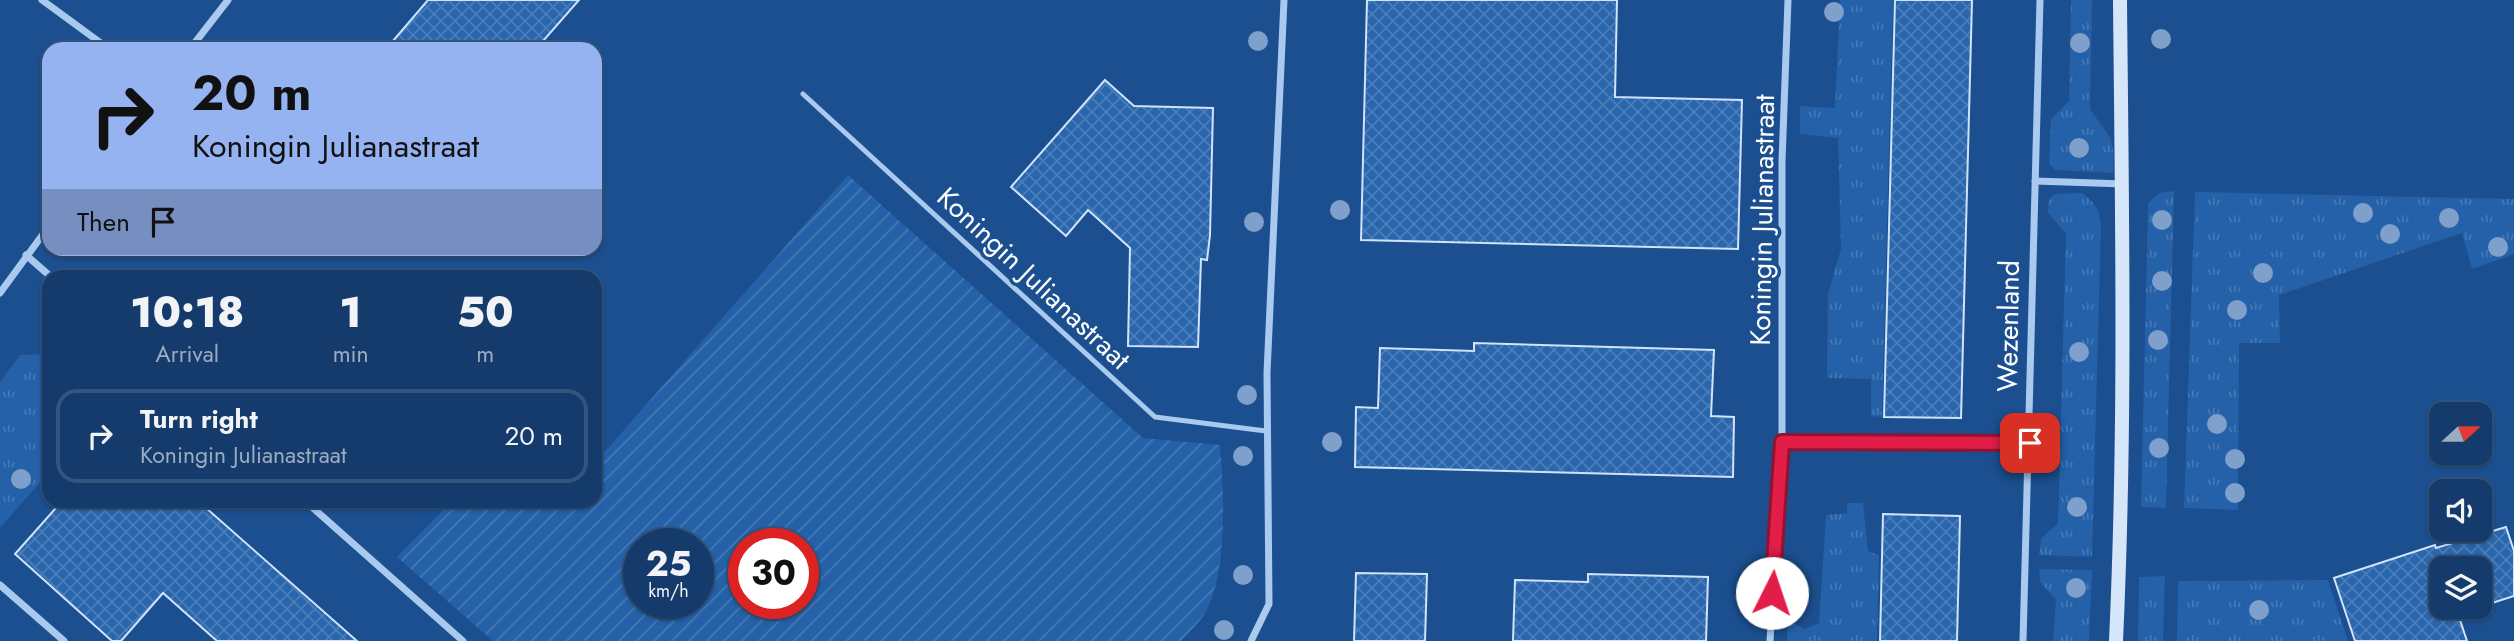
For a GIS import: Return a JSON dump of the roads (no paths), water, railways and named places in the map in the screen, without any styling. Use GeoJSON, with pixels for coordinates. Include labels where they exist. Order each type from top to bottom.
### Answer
{"type":"FeatureCollection","features":[{"type":"Feature","properties":{"kind":"street"},"geometry":{"type":"LineString","coordinates":[[42,0],[100,42]]}},
{"type":"Feature","properties":{"kind":"street"},"geometry":{"type":"LineString","coordinates":[[196,42],[229,0]]}},
{"type":"Feature","properties":{"kind":"street"},"geometry":{"type":"LineString","coordinates":[[1251,641],[1269,604],[1266,431],[1284,0]]}},
{"type":"Feature","properties":{"kind":"street","name":"Koningin Julianastraat"},"geometry":{"type":"LineString","coordinates":[[1770,641],[1782,442],[1782,160],[1788,0]]}},
{"type":"Feature","properties":{"kind":"street","name":"Wezenland"},"geometry":{"type":"LineString","coordinates":[[2023,641],[2040,0]]}},
{"type":"Feature","properties":{"kind":"street"},"geometry":{"type":"LineString","coordinates":[[2116,641],[2121,534],[2124,184],[2120,0]]}},
{"type":"Feature","properties":{"kind":"street"},"geometry":{"type":"LineString","coordinates":[[2035,181],[2124,184]]}},
{"type":"Feature","properties":{"kind":"street"},"geometry":{"type":"LineString","coordinates":[[0,293],[42,235]]}},
{"type":"Feature","properties":{"kind":"street"},"geometry":{"type":"LineString","coordinates":[[26,255],[43,270]]}},
{"type":"Feature","properties":{"kind":"street"},"geometry":{"type":"LineString","coordinates":[[1782,442],[2030,443]]}},
{"type":"Feature","properties":{"kind":"street"},"geometry":{"type":"LineString","coordinates":[[313,508],[463,641]]}},
{"type":"Feature","properties":{"kind":"street"},"geometry":{"type":"LineString","coordinates":[[0,585],[64,641]]}},
{"type":"Feature","properties":{"kind":"lane","name":"Koningin Julianastraat"},"geometry":{"type":"LineString","coordinates":[[803,94],[1155,417],[1266,431]]}}]}
